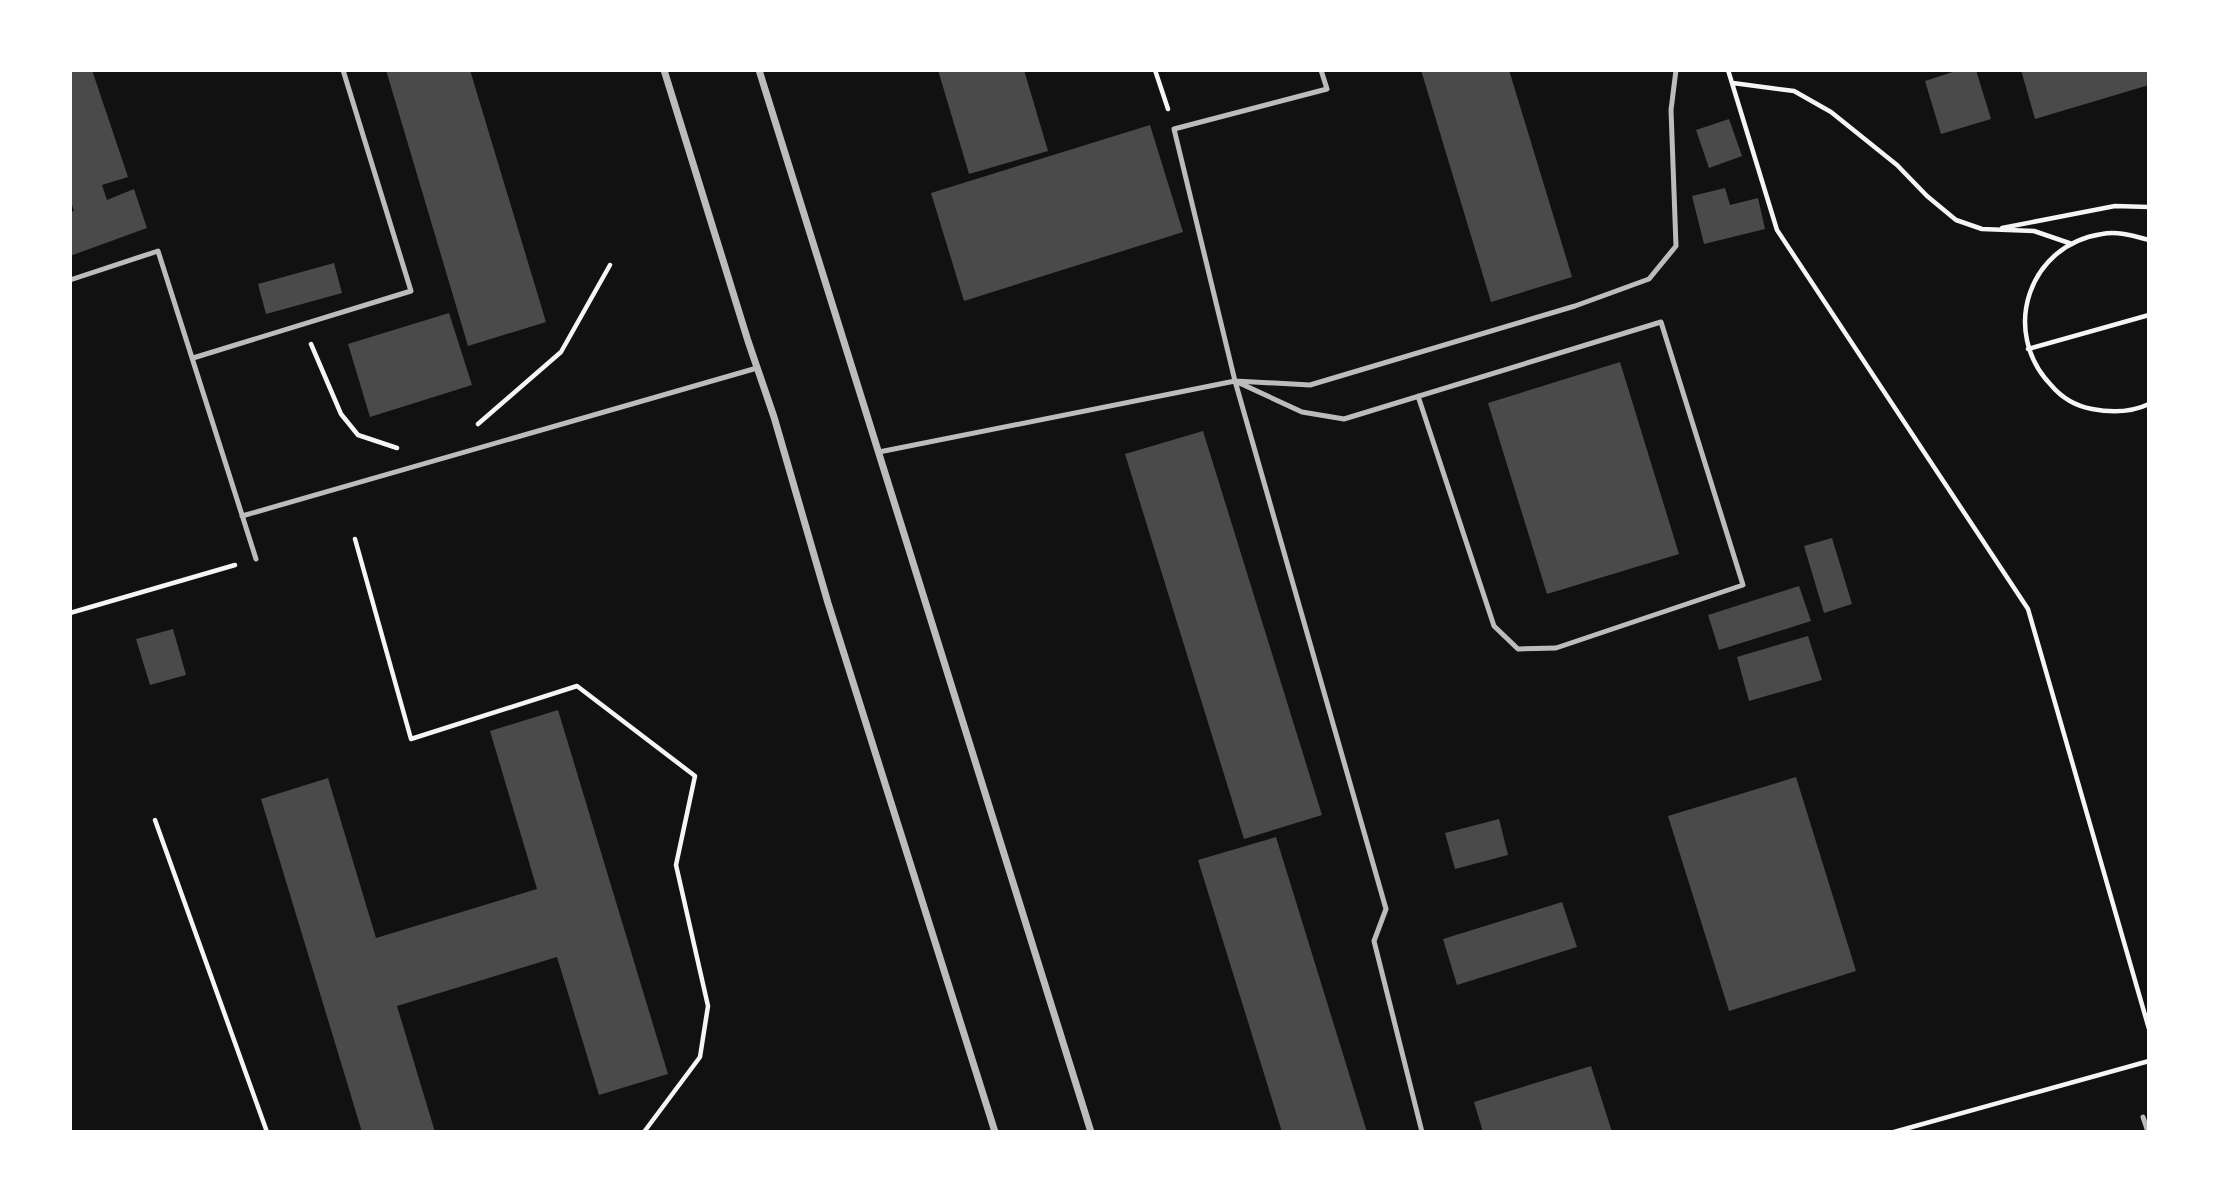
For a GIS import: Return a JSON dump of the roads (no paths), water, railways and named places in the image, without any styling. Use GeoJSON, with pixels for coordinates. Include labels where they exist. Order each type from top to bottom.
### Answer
{"type":"FeatureCollection","features":[{"type":"Feature","properties":{"kind":"street"},"geometry":{"type":"LineString","coordinates":[[664,70],[995,1132]]}},
{"type":"Feature","properties":{"kind":"street"},"geometry":{"type":"LineString","coordinates":[[759,70],[1091,1132]]}},
{"type":"Feature","properties":{"kind":"lane"},"geometry":{"type":"LineString","coordinates":[[192,358],[411,291],[343,70]]}},
{"type":"Feature","properties":{"kind":"lane"},"geometry":{"type":"LineString","coordinates":[[1321,70],[1327,89],[1174,130],[1235,381],[1386,909],[1374,941],[1422,1132]]}},
{"type":"Feature","properties":{"kind":"lane"},"geometry":{"type":"LineString","coordinates":[[879,452],[1235,381],[1310,385],[1575,306],[1649,279],[1676,246],[1671,110],[1676,70]]}},
{"type":"Feature","properties":{"kind":"lane"},"geometry":{"type":"LineString","coordinates":[[70,280],[158,251],[256,559]]}},
{"type":"Feature","properties":{"kind":"lane"},"geometry":{"type":"LineString","coordinates":[[1235,381],[1302,412],[1344,419],[1418,396],[1661,322],[1743,585],[1556,648],[1518,649],[1494,626],[1418,396]]}},
{"type":"Feature","properties":{"kind":"lane"},"geometry":{"type":"LineString","coordinates":[[242,516],[757,368]]}},
{"type":"Feature","properties":{"kind":"lane"},"geometry":{"type":"LineString","coordinates":[[2143,1117],[2148,1132]]}}]}
